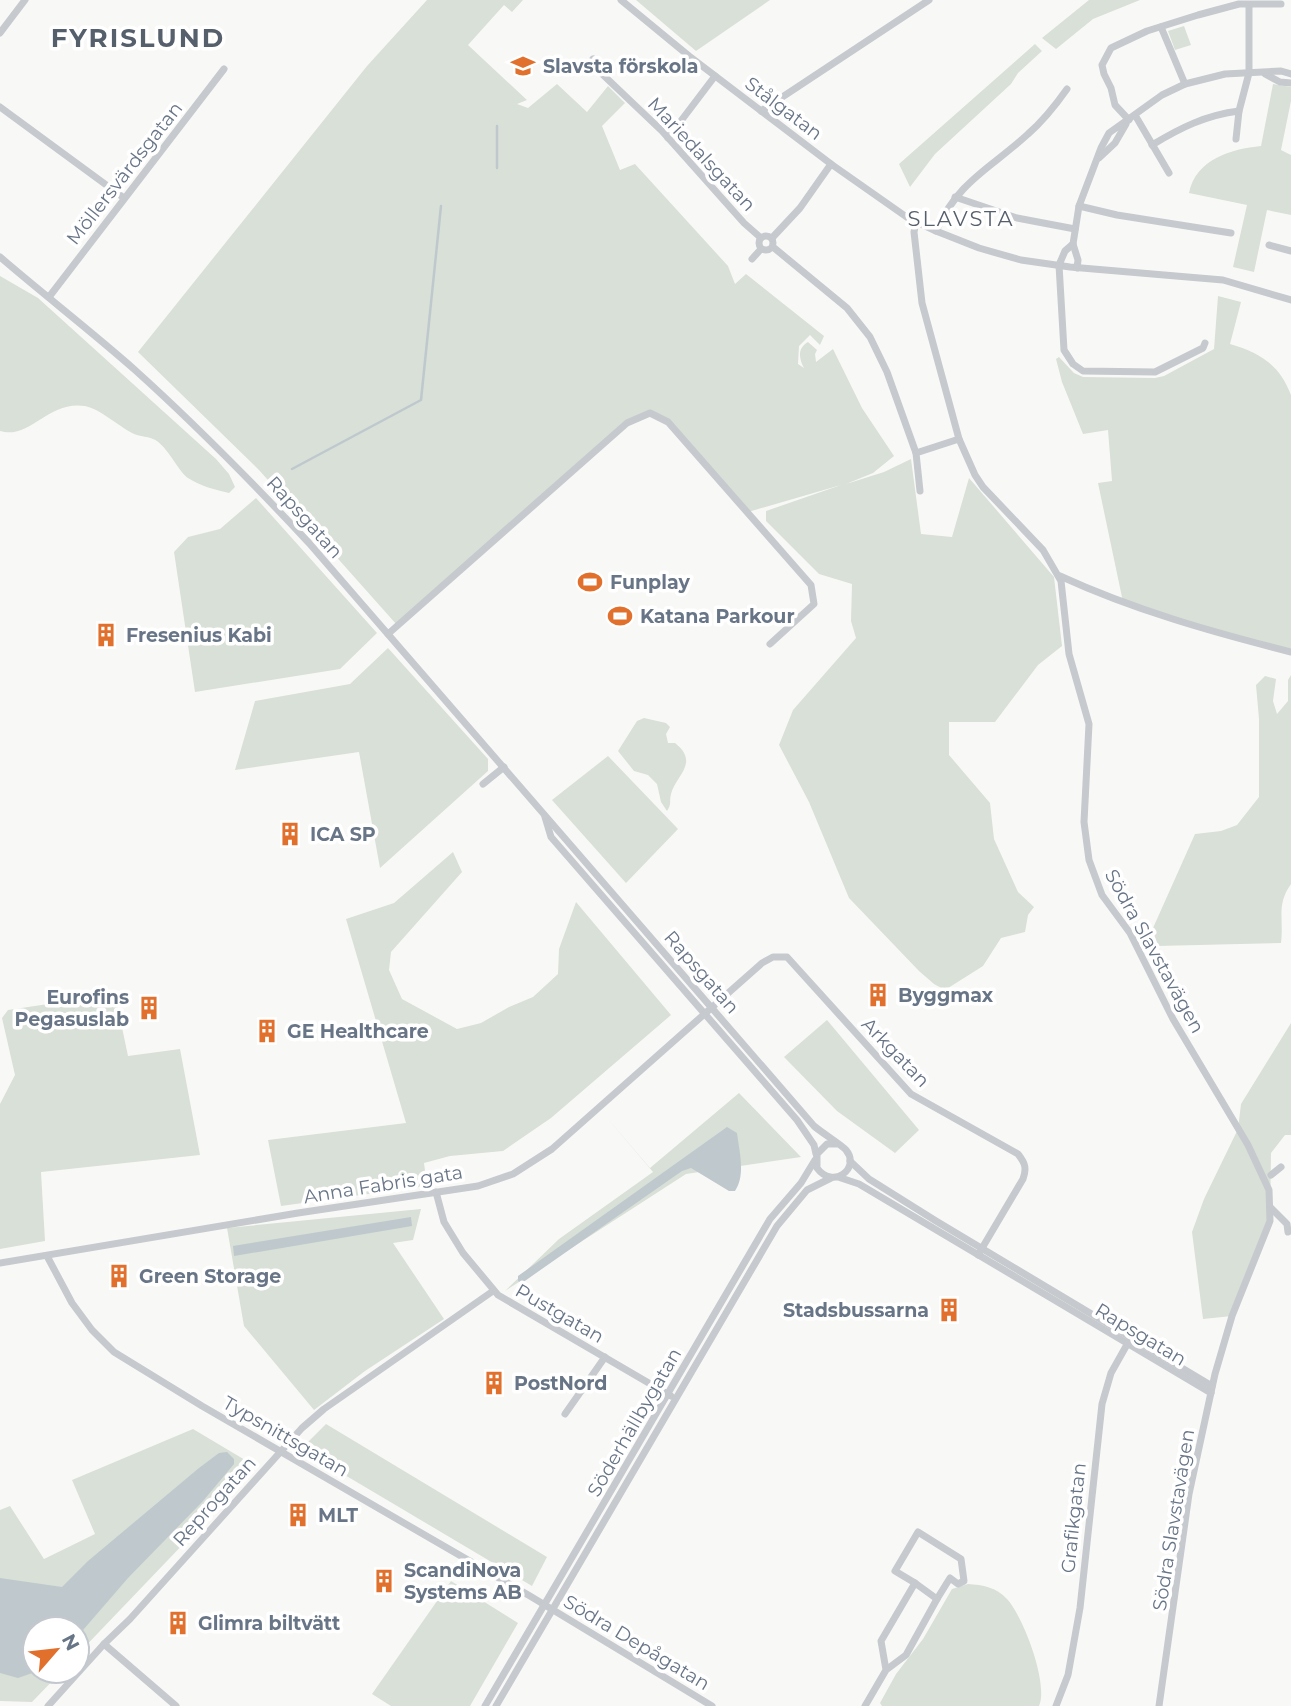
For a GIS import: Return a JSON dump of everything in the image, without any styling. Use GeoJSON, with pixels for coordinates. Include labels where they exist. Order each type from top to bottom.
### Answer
{"type":"FeatureCollection","features":[{"type":"Feature","properties":{"kind":"street"},"geometry":{"type":"LineString","coordinates":[[0,33],[25,0]]}},
{"type":"Feature","properties":{"kind":"street","name":"Stålgatan"},"geometry":{"type":"LineString","coordinates":[[621,0],[831,164],[916,222],[936,231],[1007,256],[1077,268],[1223,281],[1291,300]]}},
{"type":"Feature","properties":{"kind":"street"},"geometry":{"type":"LineString","coordinates":[[761,111],[929,0]]}},
{"type":"Feature","properties":{"kind":"street"},"geometry":{"type":"LineString","coordinates":[[1169,173],[1132,118],[1112,100],[1102,65],[1111,48],[1161,27],[1231,6],[1281,4]]}},
{"type":"Feature","properties":{"kind":"street"},"geometry":{"type":"LineString","coordinates":[[1236,139],[1239,111],[1249,72],[1249,5]]}},
{"type":"Feature","properties":{"kind":"street"},"geometry":{"type":"LineString","coordinates":[[1161,27],[1185,84]]}},
{"type":"Feature","properties":{"kind":"street","name":"Mariedalsgatan"},"geometry":{"type":"LineString","coordinates":[[593,59],[599,71],[668,138],[744,223],[761,238]]}},
{"type":"Feature","properties":{"kind":"street","name":"Möllersvärdsgatan"},"geometry":{"type":"LineString","coordinates":[[49,297],[224,69]]}},
{"type":"Feature","properties":{"kind":"street"},"geometry":{"type":"LineString","coordinates":[[1077,268],[1078,260],[1073,244],[1079,206],[1106,137],[1162,95],[1185,84],[1225,74],[1281,71],[1291,74]]}},
{"type":"Feature","properties":{"kind":"street"},"geometry":{"type":"LineString","coordinates":[[1264,74],[1280,82],[1291,83]]}},
{"type":"Feature","properties":{"kind":"street"},"geometry":{"type":"LineString","coordinates":[[668,138],[716,76]]}},
{"type":"Feature","properties":{"kind":"street"},"geometry":{"type":"LineString","coordinates":[[936,231],[955,197],[981,170],[1041,122],[1067,89]]}},
{"type":"Feature","properties":{"kind":"street"},"geometry":{"type":"LineString","coordinates":[[0,107],[124,198]]}},
{"type":"Feature","properties":{"kind":"street"},"geometry":{"type":"LineString","coordinates":[[1152,145],[1181,127],[1209,117],[1239,111]]}},
{"type":"Feature","properties":{"kind":"street"},"geometry":{"type":"LineString","coordinates":[[772,238],[800,208],[831,164]]}},
{"type":"Feature","properties":{"kind":"street"},"geometry":{"type":"LineString","coordinates":[[955,197],[1017,218],[1075,229]]}},
{"type":"Feature","properties":{"kind":"street"},"geometry":{"type":"LineString","coordinates":[[1079,206],[1117,215],[1231,233]]}},
{"type":"Feature","properties":{"kind":"street","name":"Södra Slavstavägen"},"geometry":{"type":"LineString","coordinates":[[916,222],[914,232],[922,303],[959,439],[983,487],[1043,550],[1059,576],[1064,597],[1069,654],[1089,724],[1084,822],[1089,860],[1102,895],[1130,933],[1173,1019],[1248,1145],[1269,1190],[1270,1221],[1237,1299],[1212,1390],[1189,1494],[1159,1706]]}},
{"type":"Feature","properties":{"kind":"street"},"geometry":{"type":"LineString","coordinates":[[761,249],[761,238],[772,238]]}},
{"type":"Feature","properties":{"kind":"street"},"geometry":{"type":"LineString","coordinates":[[761,249],[768,251],[773,247],[772,238]]}},
{"type":"Feature","properties":{"kind":"street"},"geometry":{"type":"LineString","coordinates":[[1073,244],[1065,251],[1059,265],[1064,350],[1083,371],[1155,372],[1203,348],[1205,344]]}},
{"type":"Feature","properties":{"kind":"street"},"geometry":{"type":"LineString","coordinates":[[1269,245],[1291,251]]}},
{"type":"Feature","properties":{"kind":"street"},"geometry":{"type":"LineString","coordinates":[[773,247],[843,304],[861,324],[887,372],[916,453],[920,491]]}},
{"type":"Feature","properties":{"kind":"street"},"geometry":{"type":"LineString","coordinates":[[752,259],[761,249]]}},
{"type":"Feature","properties":{"kind":"street","name":"Rapsgatan"},"geometry":{"type":"LineString","coordinates":[[0,258],[152,386],[253,483],[388,634],[814,1126],[837,1144]]}},
{"type":"Feature","properties":{"kind":"street"},"geometry":{"type":"LineString","coordinates":[[388,634],[627,423],[650,412],[668,422],[811,586],[814,604],[770,644]]}},
{"type":"Feature","properties":{"kind":"street"},"geometry":{"type":"LineString","coordinates":[[916,453],[959,439]]}},
{"type":"Feature","properties":{"kind":"street"},"geometry":{"type":"LineString","coordinates":[[1059,576],[1140,609],[1291,652]]}},
{"type":"Feature","properties":{"kind":"street"},"geometry":{"type":"LineString","coordinates":[[483,784],[504,767]]}},
{"type":"Feature","properties":{"kind":"street","name":"Rapsgatan"},"geometry":{"type":"LineString","coordinates":[[545,817],[551,837],[797,1120],[814,1145],[816,1157]]}},
{"type":"Feature","properties":{"kind":"street","name":"Arkgatan"},"geometry":{"type":"LineString","coordinates":[[712,1008],[762,963],[774,957],[787,957],[911,1094],[1018,1154],[1027,1169],[1023,1180],[980,1252]]}},
{"type":"Feature","properties":{"kind":"street","name":"Anna Fabris gata"},"geometry":{"type":"LineString","coordinates":[[0,1263],[478,1186],[513,1174],[544,1155],[611,1100],[712,1008]]}},
{"type":"Feature","properties":{"kind":"street"},"geometry":{"type":"LineString","coordinates":[[837,1144],[846,1150],[850,1161],[846,1171],[834,1177],[820,1172],[816,1157],[823,1146],[837,1144]]}},
{"type":"Feature","properties":{"kind":"street","name":"Söderhällbygatan"},"geometry":{"type":"LineString","coordinates":[[496,1706],[553,1610],[770,1219],[802,1183],[816,1157]]}},
{"type":"Feature","properties":{"kind":"street","name":"Rapsgatan"},"geometry":{"type":"LineString","coordinates":[[850,1161],[869,1179],[980,1252]]}},
{"type":"Feature","properties":{"kind":"street"},"geometry":{"type":"LineString","coordinates":[[1270,1175],[1281,1167]]}},
{"type":"Feature","properties":{"kind":"street","name":"Rapsgatan"},"geometry":{"type":"LineString","coordinates":[[834,1177],[859,1184],[980,1252],[1212,1390]]}},
{"type":"Feature","properties":{"kind":"street","name":"Söderhällbygatan"},"geometry":{"type":"LineString","coordinates":[[485,1706],[672,1396],[787,1212],[807,1190],[834,1177]]}},
{"type":"Feature","properties":{"kind":"street","name":"Pustgatan"},"geometry":{"type":"LineString","coordinates":[[436,1192],[444,1222],[463,1253],[498,1296],[672,1396]]}},
{"type":"Feature","properties":{"kind":"street"},"geometry":{"type":"LineString","coordinates":[[1270,1207],[1289,1225]]}},
{"type":"Feature","properties":{"kind":"street","name":"Typsnittsgatan"},"geometry":{"type":"LineString","coordinates":[[47,1256],[72,1303],[92,1330],[114,1352],[545,1605]]}},
{"type":"Feature","properties":{"kind":"street","name":"Reprogatan"},"geometry":{"type":"LineString","coordinates":[[50,1705],[280,1451],[324,1409],[493,1291]]}},
{"type":"Feature","properties":{"kind":"street","name":"Grafikgatan"},"geometry":{"type":"LineString","coordinates":[[1056,1706],[1068,1675],[1080,1608],[1102,1404],[1111,1373],[1130,1341]]}},
{"type":"Feature","properties":{"kind":"street"},"geometry":{"type":"LineString","coordinates":[[565,1414],[605,1357]]}},
{"type":"Feature","properties":{"kind":"street"},"geometry":{"type":"LineString","coordinates":[[864,1706],[886,1670],[906,1655],[950,1578],[958,1584],[964,1581],[961,1559],[918,1532],[895,1571],[937,1599]]}},
{"type":"Feature","properties":{"kind":"street"},"geometry":{"type":"LineString","coordinates":[[886,1670],[881,1641],[915,1583]]}},
{"type":"Feature","properties":{"kind":"street","name":"Södra Depågatan"},"geometry":{"type":"LineString","coordinates":[[545,1605],[712,1706]]}},
{"type":"Feature","properties":{"kind":"street"},"geometry":{"type":"LineString","coordinates":[[104,1644],[176,1706]]}},
{"type":"Feature","properties":{"kind":"shaded area"},"geometry":{"type":"Polygon","coordinates":[[[427,0],[523,0],[512,12],[504,5],[468,45],[527,100],[517,104],[528,108],[557,84],[587,112],[608,86],[625,103],[602,126],[620,170],[635,164],[728,266],[735,284],[746,274],[824,336],[820,345],[810,335],[799,346],[798,364],[804,368],[800,354],[802,347],[808,342],[817,350],[816,362],[833,349],[862,408],[894,456],[873,473],[846,484],[884,472],[911,459],[921,534],[952,537],[969,478],[1054,577],[1062,646],[1038,665],[995,722],[949,722],[949,755],[990,803],[994,839],[1018,892],[1034,907],[1028,915],[1025,932],[1001,938],[983,966],[945,990],[919,971],[849,898],[809,802],[779,745],[793,710],[856,638],[851,621],[852,584],[819,574],[766,521],[766,511],[841,485],[748,512],[668,422],[649,413],[627,423],[397,625],[259,470],[138,352],[367,66],[427,0]]]}},
{"type":"Feature","properties":{"kind":"shaded area"},"geometry":{"type":"Polygon","coordinates":[[[636,0],[770,0],[696,51],[636,0]]]}},
{"type":"Feature","properties":{"kind":"shaded area"},"geometry":{"type":"Polygon","coordinates":[[[1089,0],[1140,0],[1093,19],[1056,49],[1042,38],[1089,0]]]}},
{"type":"Feature","properties":{"kind":"shaded area"},"geometry":{"type":"Polygon","coordinates":[[[1184,26],[1191,45],[1175,50],[1168,31],[1184,26]]]}},
{"type":"Feature","properties":{"kind":"shaded area"},"geometry":{"type":"Polygon","coordinates":[[[1035,44],[1042,51],[1018,73],[1011,84],[935,154],[910,187],[899,164],[1035,44]]]}},
{"type":"Feature","properties":{"kind":"shaded area"},"geometry":{"type":"Polygon","coordinates":[[[1273,84],[1291,87],[1291,101],[1281,150],[1291,155],[1291,215],[1267,210],[1254,272],[1233,267],[1247,205],[1189,193],[1199,172],[1216,158],[1261,146],[1273,84]]]}},
{"type":"Feature","properties":{"kind":"shaded area"},"geometry":{"type":"Polygon","coordinates":[[[0,276],[38,298],[216,459],[229,474],[235,487],[229,493],[193,481],[157,441],[132,433],[85,406],[60,409],[21,430],[0,431],[0,276]]]}},
{"type":"Feature","properties":{"kind":"shaded area"},"geometry":{"type":"Polygon","coordinates":[[[1218,296],[1241,302],[1230,344],[1267,361],[1281,375],[1291,395],[1291,652],[1123,602],[1098,483],[1112,481],[1108,430],[1083,434],[1062,382],[1056,359],[1059,357],[1074,373],[1083,377],[1164,376],[1214,349],[1218,296]]]}},
{"type":"Feature","properties":{"kind":"shaded area"},"geometry":{"type":"Polygon","coordinates":[[[256,498],[377,633],[340,669],[195,692],[174,552],[188,537],[220,529],[256,498]]]}},
{"type":"Feature","properties":{"kind":"shaded area"},"geometry":{"type":"Polygon","coordinates":[[[388,648],[488,759],[488,771],[380,868],[359,752],[235,770],[255,701],[350,684],[388,648]]]}},
{"type":"Feature","properties":{"kind":"shaded area"},"geometry":{"type":"Polygon","coordinates":[[[1291,675],[1291,884],[1282,906],[1281,943],[1157,946],[1153,928],[1195,834],[1221,831],[1237,825],[1259,797],[1256,685],[1265,676],[1276,679],[1273,701],[1277,714],[1288,701],[1288,680],[1291,675]]]}},
{"type":"Feature","properties":{"kind":"shaded area"},"geometry":{"type":"Polygon","coordinates":[[[644,718],[666,723],[670,727],[666,734],[668,743],[675,743],[686,757],[667,811],[661,802],[657,784],[648,775],[634,771],[618,751],[637,721],[644,718]]]}},
{"type":"Feature","properties":{"kind":"shaded area"},"geometry":{"type":"Polygon","coordinates":[[[608,756],[678,829],[626,883],[552,800],[608,756]]]}},
{"type":"Feature","properties":{"kind":"shaded area"},"geometry":{"type":"Polygon","coordinates":[[[453,852],[462,872],[391,952],[389,970],[402,999],[457,1029],[481,1023],[533,997],[558,974],[559,949],[576,902],[671,1015],[551,1118],[503,1151],[450,1156],[424,1163],[427,1186],[281,1206],[268,1140],[406,1123],[346,919],[394,903],[453,852]]]}},
{"type":"Feature","properties":{"kind":"shaded area"},"geometry":{"type":"Polygon","coordinates":[[[115,994],[128,1056],[180,1049],[200,1155],[41,1172],[45,1241],[0,1249],[0,1104],[15,1075],[2,1018],[8,1010],[115,994]]]}},
{"type":"Feature","properties":{"kind":"shaded area"},"geometry":{"type":"Polygon","coordinates":[[[827,1020],[919,1130],[895,1153],[837,1111],[784,1057],[827,1020]]]}},
{"type":"Feature","properties":{"kind":"shaded area"},"geometry":{"type":"Polygon","coordinates":[[[1291,1023],[1291,1135],[1285,1135],[1271,1153],[1270,1221],[1232,1316],[1203,1319],[1192,1232],[1204,1199],[1238,1129],[1241,1104],[1291,1023]]]}},
{"type":"Feature","properties":{"kind":"shaded area"},"geometry":{"type":"Polygon","coordinates":[[[739,1093],[801,1157],[686,1174],[505,1291],[559,1239],[653,1172],[602,1112],[650,1168],[739,1093]]]}},
{"type":"Feature","properties":{"kind":"shaded area"},"geometry":{"type":"Polygon","coordinates":[[[727,1127],[737,1133],[740,1155],[740,1178],[735,1191],[729,1191],[691,1168],[682,1171],[522,1283],[518,1281],[518,1276],[727,1127]]]}},
{"type":"Feature","properties":{"kind":"shaded area"},"geometry":{"type":"Polygon","coordinates":[[[421,1209],[413,1240],[393,1243],[444,1319],[365,1371],[314,1410],[244,1326],[227,1228],[421,1209]]]}},
{"type":"Feature","properties":{"kind":"shaded area"},"geometry":{"type":"Polygon","coordinates":[[[411,1217],[412,1226],[234,1256],[233,1246],[411,1217]]]}},
{"type":"Feature","properties":{"kind":"shaded area"},"geometry":{"type":"Polygon","coordinates":[[[326,1424],[547,1557],[532,1586],[301,1449],[326,1424]]]}},
{"type":"Feature","properties":{"kind":"shaded area"},"geometry":{"type":"Polygon","coordinates":[[[193,1429],[257,1467],[91,1640],[91,1615],[21,1615],[21,1685],[48,1685],[32,1702],[0,1701],[0,1510],[10,1506],[44,1559],[95,1534],[72,1480],[193,1429]]]}},
{"type":"Feature","properties":{"kind":"shaded area"},"geometry":{"type":"Polygon","coordinates":[[[227,1452],[234,1459],[234,1464],[91,1621],[91,1615],[21,1615],[21,1677],[0,1673],[0,1578],[62,1587],[88,1561],[219,1453],[227,1452]]]}},
{"type":"Feature","properties":{"kind":"shaded area"},"geometry":{"type":"Polygon","coordinates":[[[451,1581],[518,1623],[470,1706],[391,1706],[372,1694],[451,1581]]]}},
{"type":"Feature","properties":{"kind":"shaded area"},"geometry":{"type":"Polygon","coordinates":[[[968,1584],[994,1589],[1003,1595],[1020,1620],[1037,1667],[1041,1696],[1039,1706],[882,1706],[880,1703],[896,1674],[923,1639],[952,1589],[968,1584]]]}},
{"type":"Feature","properties":{"kind":"waterway"},"geometry":{"type":"LineString","coordinates":[[497,126],[497,168]]}},
{"type":"Feature","properties":{"kind":"waterway"},"geometry":{"type":"LineString","coordinates":[[292,469],[421,400],[441,206]]}},
{"type":"Feature","properties":{"kind":"place","name":"Slavsta förskola"},"geometry":{"type":"Point","coordinates":[523,66]}},
{"type":"Feature","properties":{"kind":"place","name":"Funplay"},"geometry":{"type":"Point","coordinates":[590,582]}},
{"type":"Feature","properties":{"kind":"place","name":"Katana Parkour"},"geometry":{"type":"Point","coordinates":[620,616]}},
{"type":"Feature","properties":{"kind":"place","name":"Fresenius Kabi"},"geometry":{"type":"Point","coordinates":[106,635]}},
{"type":"Feature","properties":{"kind":"place","name":"ICA SP"},"geometry":{"type":"Point","coordinates":[290,834]}},
{"type":"Feature","properties":{"kind":"place","name":"Byggmax"},"geometry":{"type":"Point","coordinates":[878,995]}},
{"type":"Feature","properties":{"kind":"place","name":"Eurofins Pegasuslab"},"geometry":{"type":"Point","coordinates":[149,1008]}},
{"type":"Feature","properties":{"kind":"place","name":"GE Healthcare"},"geometry":{"type":"Point","coordinates":[267,1031]}},
{"type":"Feature","properties":{"kind":"place","name":"Green Storage"},"geometry":{"type":"Point","coordinates":[119,1276]}},
{"type":"Feature","properties":{"kind":"place","name":"Stadsbussarna"},"geometry":{"type":"Point","coordinates":[949,1310]}},
{"type":"Feature","properties":{"kind":"place","name":"PostNord"},"geometry":{"type":"Point","coordinates":[494,1383]}},
{"type":"Feature","properties":{"kind":"place","name":"MLT"},"geometry":{"type":"Point","coordinates":[298,1515]}},
{"type":"Feature","properties":{"kind":"place","name":"ScandiNova Systems AB"},"geometry":{"type":"Point","coordinates":[384,1581]}},
{"type":"Feature","properties":{"kind":"place","name":"Glimra biltvätt"},"geometry":{"type":"Point","coordinates":[178,1623]}},
{"type":"Feature","properties":{"kind":"district","name":"FYRISLUND"},"geometry":{"type":"Point","coordinates":[138,38]}},
{"type":"Feature","properties":{"kind":"district","name":"SLAVSTA"},"geometry":{"type":"Point","coordinates":[961,219]}}]}
